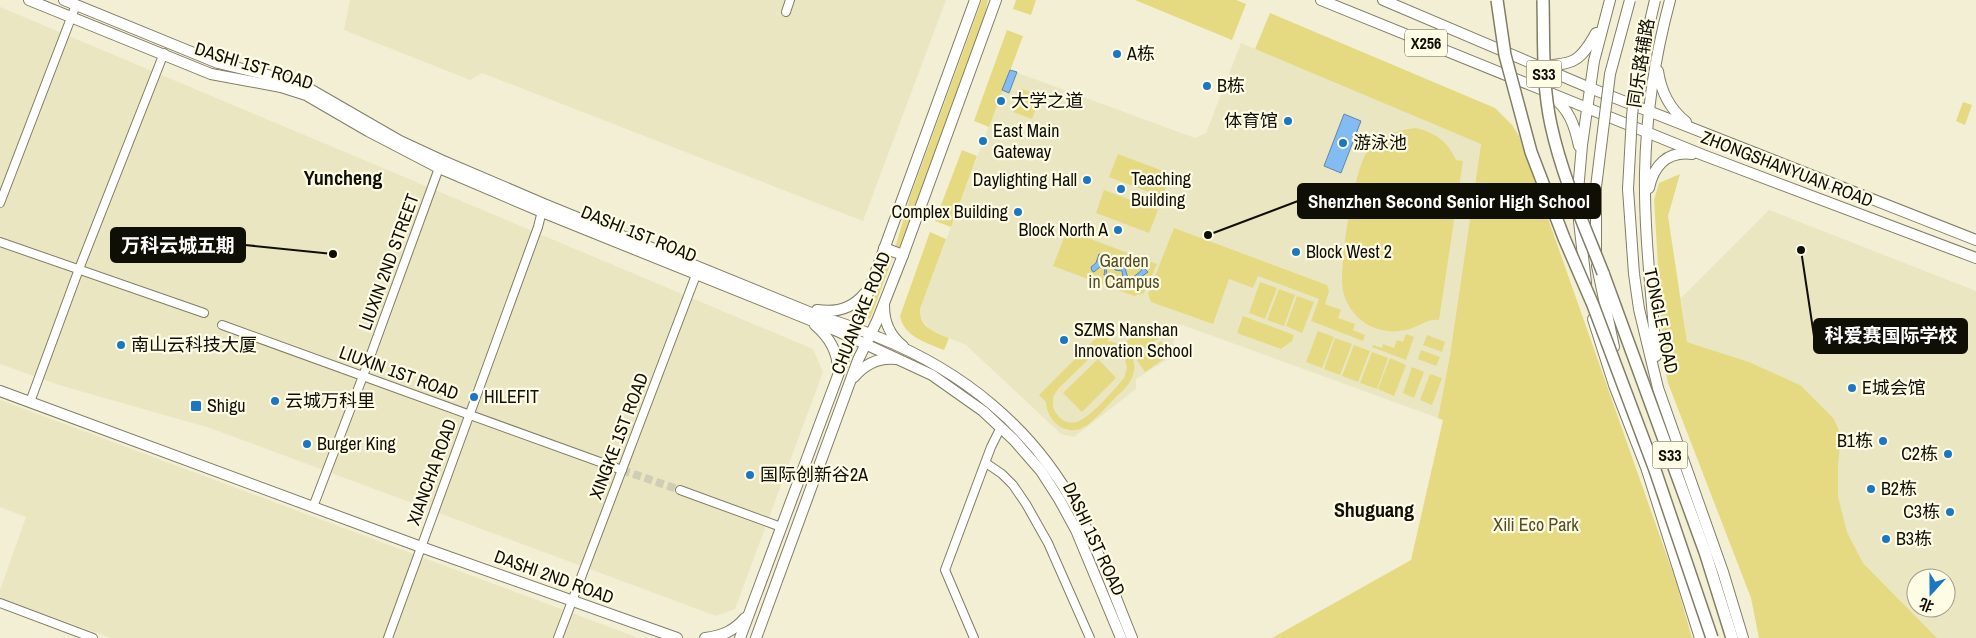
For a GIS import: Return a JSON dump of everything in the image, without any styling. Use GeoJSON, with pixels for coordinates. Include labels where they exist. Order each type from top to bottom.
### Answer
{"type":"FeatureCollection","features":[{"type":"Feature","properties":{"kind":"highway","name":"S33"},"geometry":{"type":"LineString","coordinates":[[1497,0],[1505,55],[1531,152],[1564,238],[1593,305],[1652,460],[1712,638]]}},
{"type":"Feature","properties":{"kind":"highway","name":"S33"},"geometry":{"type":"LineString","coordinates":[[1543,0],[1544,74],[1556,147],[1705,552],[1732,638]]}},
{"type":"Feature","properties":{"kind":"main road","name":"DASHI 1ST ROAD"},"geometry":{"type":"LineString","coordinates":[[29,0],[210,74],[282,87],[306,95],[368,131],[439,168],[730,279],[826,318],[844,323],[854,333]]}},
{"type":"Feature","properties":{"kind":"main road","name":"DASHI 1ST ROAD"},"geometry":{"type":"LineString","coordinates":[[64,0],[218,64],[284,79],[308,88],[400,141],[543,208],[696,275],[806,318],[909,351],[945,370],[977,392],[1008,419],[1039,453],[1064,488],[1081,519],[1132,638]]}},
{"type":"Feature","properties":{"kind":"main road","name":"CHUANGKE ROAD"},"geometry":{"type":"LineString","coordinates":[[740,638],[838,378],[975,0]]}},
{"type":"Feature","properties":{"kind":"main road","name":"CHUANGKE ROAD"},"geometry":{"type":"LineString","coordinates":[[756,638],[850,384],[903,255],[996,0]]}},
{"type":"Feature","properties":{"kind":"main road","name":"X256"},"geometry":{"type":"LineString","coordinates":[[1321,0],[1587,108]]}},
{"type":"Feature","properties":{"kind":"main road","name":"X256"},"geometry":{"type":"LineString","coordinates":[[1383,0],[1536,66],[1650,110]]}},
{"type":"Feature","properties":{"kind":"main road","name":"X256"},"geometry":{"type":"LineString","coordinates":[[1590,88],[1594,61],[1610,0]]}},
{"type":"Feature","properties":{"kind":"main road"},"geometry":{"type":"LineString","coordinates":[[1630,0],[1610,74],[1596,187],[1595,236],[1602,296],[1610,335],[1649,475],[1700,638]]}},
{"type":"Feature","properties":{"kind":"main road","name":"TONGLE ROAD"},"geometry":{"type":"LineString","coordinates":[[1655,0],[1636,86],[1632,116],[1628,189],[1634,274],[1639,309],[1658,388],[1724,572],[1743,638]]}},
{"type":"Feature","properties":{"kind":"main road","name":"同乐路辅路"},"geometry":{"type":"LineString","coordinates":[[1646,204],[1647,132],[1659,44],[1670,0]]}},
{"type":"Feature","properties":{"kind":"main road","name":"X256"},"geometry":{"type":"LineString","coordinates":[[1536,66],[1567,63],[1578,58],[1589,47],[1604,19]]}},
{"type":"Feature","properties":{"kind":"main road"},"geometry":{"type":"LineString","coordinates":[[1659,44],[1658,72],[1661,87],[1672,108],[1693,128]]}},
{"type":"Feature","properties":{"kind":"main road"},"geometry":{"type":"LineString","coordinates":[[1531,85],[1547,93],[1563,107],[1573,123],[1581,157]]}},
{"type":"Feature","properties":{"kind":"main road"},"geometry":{"type":"LineString","coordinates":[[1590,88],[1578,191],[1582,259],[1592,313],[1614,385],[1649,475]]}},
{"type":"Feature","properties":{"kind":"main road","name":"ZHONGSHANYUAN ROAD"},"geometry":{"type":"LineString","coordinates":[[1587,108],[1703,155],[1976,258]]}},
{"type":"Feature","properties":{"kind":"main road","name":"ZHONGSHANYUAN ROAD"},"geometry":{"type":"LineString","coordinates":[[1650,110],[1976,240]]}},
{"type":"Feature","properties":{"kind":"main road"},"geometry":{"type":"LineString","coordinates":[[1658,388],[1646,204],[1652,175],[1663,160],[1679,153],[1703,155]]}},
{"type":"Feature","properties":{"kind":"main road"},"geometry":{"type":"LineString","coordinates":[[884,248],[903,255]]}},
{"type":"Feature","properties":{"kind":"main road"},"geometry":{"type":"LineString","coordinates":[[826,318],[817,310],[832,311],[846,308],[859,300],[870,286]]}},
{"type":"Feature","properties":{"kind":"main road"},"geometry":{"type":"LineString","coordinates":[[885,302],[884,314],[890,331],[909,351]]}},
{"type":"Feature","properties":{"kind":"main road"},"geometry":{"type":"LineString","coordinates":[[806,318],[823,332],[832,345],[838,361],[838,378]]}},
{"type":"Feature","properties":{"kind":"main road","name":"DASHI 1ST ROAD"},"geometry":{"type":"LineString","coordinates":[[868,339],[955,390],[1001,427],[1036,465],[1059,499],[1076,530],[1121,638]]}},
{"type":"Feature","properties":{"kind":"main road"},"geometry":{"type":"LineString","coordinates":[[850,384],[863,368],[877,360],[892,359],[909,363]]}},
{"type":"Feature","properties":{"kind":"main road","name":"DASHI 2ND ROAD"},"geometry":{"type":"LineString","coordinates":[[0,391],[420,547],[676,638]]}},
{"type":"Feature","properties":{"kind":"main road"},"geometry":{"type":"LineString","coordinates":[[705,638],[726,633],[741,622],[749,613]]}},
{"type":"Feature","properties":{"kind":"street"},"geometry":{"type":"LineString","coordinates":[[786,12],[790,0]]}},
{"type":"Feature","properties":{"kind":"street"},"geometry":{"type":"LineString","coordinates":[[0,203],[76,5]]}},
{"type":"Feature","properties":{"kind":"street"},"geometry":{"type":"LineString","coordinates":[[30,402],[78,269],[164,54]]}},
{"type":"Feature","properties":{"kind":"street","name":"LIUXIN 2ND STREET"},"geometry":{"type":"LineString","coordinates":[[313,507],[439,168]]}},
{"type":"Feature","properties":{"kind":"street","name":"XIANCHA ROAD"},"geometry":{"type":"LineString","coordinates":[[388,638],[543,208]]}},
{"type":"Feature","properties":{"kind":"street"},"geometry":{"type":"LineString","coordinates":[[0,242],[204,313]]}},
{"type":"Feature","properties":{"kind":"street"},"geometry":{"type":"LineString","coordinates":[[696,275],[730,279]]}},
{"type":"Feature","properties":{"kind":"street","name":"XINGKE 1ST ROAD"},"geometry":{"type":"LineString","coordinates":[[558,638],[696,275]]}},
{"type":"Feature","properties":{"kind":"street","name":"LIUXIN 1ST ROAD"},"geometry":{"type":"LineString","coordinates":[[222,325],[622,470]]}},
{"type":"Feature","properties":{"kind":"street"},"geometry":{"type":"LineString","coordinates":[[974,638],[945,570],[1001,427]]}},
{"type":"Feature","properties":{"kind":"street"},"geometry":{"type":"LineString","coordinates":[[986,463],[1002,474],[1013,485],[1026,504],[1048,543],[1090,638]]}},
{"type":"Feature","properties":{"kind":"street"},"geometry":{"type":"LineString","coordinates":[[680,490],[781,527]]}},
{"type":"Feature","properties":{"kind":"street"},"geometry":{"type":"LineString","coordinates":[[0,603],[93,638]]}},
{"type":"Feature","properties":{"kind":"shaded area"},"geometry":{"type":"Polygon","coordinates":[[[350,0],[946,0],[863,221],[482,73],[470,80],[344,30],[350,0]]]}},
{"type":"Feature","properties":{"kind":"shaded area"},"geometry":{"type":"Polygon","coordinates":[[[0,7],[813,349],[823,372],[735,609],[716,616],[210,428],[59,385],[0,364],[0,7]]]}},
{"type":"Feature","properties":{"kind":"shaded area"},"geometry":{"type":"Polygon","coordinates":[[[1241,43],[1481,143],[1450,355],[1438,418],[1180,324],[1173,342],[1176,354],[1136,379],[1136,389],[1074,437],[1061,434],[966,345],[930,330],[920,316],[920,309],[1010,70],[1195,138],[1206,133],[1241,43]]]}},
{"type":"Feature","properties":{"kind":"shaded area"},"geometry":{"type":"Polygon","coordinates":[[[1769,210],[1976,291],[1976,638],[1937,638],[1917,618],[1956,618],[1956,568],[1906,568],[1906,607],[1863,563],[1847,532],[1838,496],[1838,466],[1800,385],[1749,362],[1687,342],[1681,298],[1769,210]]]}},
{"type":"Feature","properties":{"kind":"shaded area"},"geometry":{"type":"Polygon","coordinates":[[[0,400],[639,638],[111,638],[0,598],[0,590],[26,517],[0,507],[0,400]]]}},
{"type":"Feature","properties":{"kind":"green space"},"geometry":{"type":"Polygon","coordinates":[[[982,0],[988,0],[984,20],[899,249],[895,248],[910,197],[982,0]]]}},
{"type":"Feature","properties":{"kind":"green space"},"geometry":{"type":"Polygon","coordinates":[[[1016,0],[1036,0],[1031,15],[1013,9],[1016,0]]]}},
{"type":"Feature","properties":{"kind":"green space"},"geometry":{"type":"Polygon","coordinates":[[[1135,0],[1236,0],[1246,4],[1232,40],[1135,0]]]}},
{"type":"Feature","properties":{"kind":"green space","name":"Xili Eco Park"},"geometry":{"type":"Polygon","coordinates":[[[1270,13],[1495,108],[1512,125],[1519,136],[1676,582],[1692,638],[1272,638],[1411,560],[1443,420],[1438,418],[1450,355],[1481,144],[1255,49],[1270,13]]]}},
{"type":"Feature","properties":{"kind":"green space"},"geometry":{"type":"Polygon","coordinates":[[[1007,30],[1023,36],[989,127],[974,121],[1007,30]]]}},
{"type":"Feature","properties":{"kind":"green space"},"geometry":{"type":"Polygon","coordinates":[[[1022,89],[1041,96],[1032,119],[1013,112],[1022,89]]]}},
{"type":"Feature","properties":{"kind":"green space"},"geometry":{"type":"Polygon","coordinates":[[[1963,102],[1972,105],[1965,125],[1956,121],[1963,102]]]}},
{"type":"Feature","properties":{"kind":"green space"},"geometry":{"type":"Polygon","coordinates":[[[1416,128],[1440,139],[1449,148],[1456,160],[1463,161],[1439,320],[1430,321],[1404,330],[1387,331],[1365,323],[1357,316],[1347,302],[1343,291],[1343,262],[1348,219],[1357,176],[1368,150],[1390,134],[1416,128]]]}},
{"type":"Feature","properties":{"kind":"green space"},"geometry":{"type":"Polygon","coordinates":[[[962,150],[977,156],[951,227],[935,221],[962,150]]]}},
{"type":"Feature","properties":{"kind":"green space"},"geometry":{"type":"Polygon","coordinates":[[[1118,154],[1171,174],[1162,197],[1109,177],[1118,154]]]}},
{"type":"Feature","properties":{"kind":"green space"},"geometry":{"type":"Polygon","coordinates":[[[1680,174],[1668,216],[1687,342],[1749,362],[1800,385],[1834,419],[1841,435],[1838,496],[1847,532],[1863,563],[1906,607],[1906,618],[1917,618],[1937,638],[1759,638],[1751,598],[1668,383],[1664,364],[1654,200],[1659,183],[1680,174]]]}},
{"type":"Feature","properties":{"kind":"green space"},"geometry":{"type":"Polygon","coordinates":[[[1104,190],[1158,210],[1149,233],[1096,213],[1104,190]]]}},
{"type":"Feature","properties":{"kind":"green space"},"geometry":{"type":"Polygon","coordinates":[[[1174,228],[1327,285],[1329,291],[1325,304],[1341,310],[1338,318],[1355,324],[1353,330],[1365,335],[1363,341],[1311,321],[1319,299],[1258,276],[1253,288],[1229,279],[1213,324],[1151,302],[1148,294],[1174,228]]]}},
{"type":"Feature","properties":{"kind":"green space","name":"Garden in Campus"},"geometry":{"type":"Polygon","coordinates":[[[1067,230],[1157,264],[1144,293],[1134,296],[1053,266],[1067,230]]]}},
{"type":"Feature","properties":{"kind":"green space"},"geometry":{"type":"Polygon","coordinates":[[[930,232],[946,239],[920,309],[920,315],[925,325],[949,338],[944,350],[924,342],[911,334],[902,323],[900,316],[930,232]]]}},
{"type":"Feature","properties":{"kind":"green space"},"geometry":{"type":"Polygon","coordinates":[[[890,253],[894,254],[870,319],[867,318],[890,253]]]}},
{"type":"Feature","properties":{"kind":"green space"},"geometry":{"type":"Polygon","coordinates":[[[1260,282],[1277,288],[1265,319],[1249,313],[1260,282]]]}},
{"type":"Feature","properties":{"kind":"green space"},"geometry":{"type":"Polygon","coordinates":[[[1279,289],[1295,295],[1284,326],[1267,320],[1279,289]]]}},
{"type":"Feature","properties":{"kind":"green space"},"geometry":{"type":"Polygon","coordinates":[[[1297,296],[1314,302],[1302,333],[1286,326],[1297,296]]]}},
{"type":"Feature","properties":{"kind":"green space"},"geometry":{"type":"Polygon","coordinates":[[[1243,316],[1294,335],[1292,341],[1281,349],[1237,333],[1243,316]]]}},
{"type":"Feature","properties":{"kind":"green space"},"geometry":{"type":"Polygon","coordinates":[[[1150,325],[1159,338],[1134,356],[1124,343],[1150,325]]]}},
{"type":"Feature","properties":{"kind":"green space"},"geometry":{"type":"Polygon","coordinates":[[[1105,329],[1112,336],[1107,341],[1124,348],[1129,352],[1134,362],[1132,379],[1128,385],[1093,420],[1079,429],[1065,429],[1054,422],[1047,409],[1046,402],[1039,395],[1105,329]],[[1106,348],[1094,354],[1058,389],[1053,397],[1053,407],[1057,415],[1064,421],[1072,423],[1086,417],[1104,401],[1124,378],[1127,367],[1126,362],[1121,354],[1106,348]]]}},
{"type":"Feature","properties":{"kind":"green space"},"geometry":{"type":"Polygon","coordinates":[[[1318,331],[1334,337],[1322,368],[1306,362],[1318,331]]]}},
{"type":"Feature","properties":{"kind":"green space"},"geometry":{"type":"Polygon","coordinates":[[[1406,334],[1414,337],[1406,360],[1372,347],[1373,345],[1382,348],[1383,344],[1394,348],[1397,340],[1403,342],[1406,334]]]}},
{"type":"Feature","properties":{"kind":"green space"},"geometry":{"type":"Polygon","coordinates":[[[1427,335],[1445,342],[1442,352],[1423,345],[1427,335]]]}},
{"type":"Feature","properties":{"kind":"green space"},"geometry":{"type":"Polygon","coordinates":[[[1335,338],[1352,344],[1340,375],[1324,369],[1335,338]]]}},
{"type":"Feature","properties":{"kind":"green space"},"geometry":{"type":"Polygon","coordinates":[[[1161,341],[1171,354],[1145,372],[1136,359],[1161,341]]]}},
{"type":"Feature","properties":{"kind":"green space"},"geometry":{"type":"Polygon","coordinates":[[[1354,345],[1370,351],[1358,382],[1342,376],[1354,345]]]}},
{"type":"Feature","properties":{"kind":"green space"},"geometry":{"type":"Polygon","coordinates":[[[1421,350],[1440,357],[1436,366],[1418,359],[1421,350]]]}},
{"type":"Feature","properties":{"kind":"green space"},"geometry":{"type":"Polygon","coordinates":[[[1372,352],[1388,358],[1377,389],[1360,383],[1372,352]]]}},
{"type":"Feature","properties":{"kind":"green space"},"geometry":{"type":"Polygon","coordinates":[[[1390,358],[1406,365],[1394,396],[1378,389],[1390,358]]]}},
{"type":"Feature","properties":{"kind":"green space"},"geometry":{"type":"Polygon","coordinates":[[[1098,359],[1116,378],[1082,412],[1063,393],[1098,359]]]}},
{"type":"Feature","properties":{"kind":"green space"},"geometry":{"type":"Polygon","coordinates":[[[1412,367],[1424,372],[1414,398],[1403,393],[1412,367]]]}},
{"type":"Feature","properties":{"kind":"green space"},"geometry":{"type":"Polygon","coordinates":[[[1430,374],[1442,378],[1432,405],[1420,400],[1430,374]]]}},
{"type":"Feature","properties":{"kind":"water"},"geometry":{"type":"Polygon","coordinates":[[[1010,70],[1017,72],[1009,93],[1002,90],[1010,70]]]}},
{"type":"Feature","properties":{"kind":"water","name":"游泳池"},"geometry":{"type":"Polygon","coordinates":[[[1344,114],[1361,121],[1341,173],[1324,166],[1344,114]]]}},
{"type":"Feature","properties":{"kind":"water"},"geometry":{"type":"Polygon","coordinates":[[[1099,254],[1106,257],[1111,255],[1113,263],[1125,268],[1127,275],[1131,279],[1142,270],[1136,265],[1138,262],[1148,272],[1134,282],[1123,278],[1122,271],[1115,270],[1110,263],[1106,268],[1107,275],[1104,275],[1105,269],[1101,266],[1094,272],[1091,267],[1096,263],[1099,254]]]}},
{"type":"Feature","properties":{"kind":"tunnel"},"geometry":{"type":"LineString","coordinates":[[622,470],[680,490]]}},
{"type":"Feature","properties":{"kind":"place","name":"A栋"},"geometry":{"type":"Point","coordinates":[1117,54]}},
{"type":"Feature","properties":{"kind":"place","name":"B栋"},"geometry":{"type":"Point","coordinates":[1207,86]}},
{"type":"Feature","properties":{"kind":"place","name":"大学之道"},"geometry":{"type":"Point","coordinates":[1001,101]}},
{"type":"Feature","properties":{"kind":"place","name":"体育馆"},"geometry":{"type":"Point","coordinates":[1288,121]}},
{"type":"Feature","properties":{"kind":"place","name":"East Main Gateway"},"geometry":{"type":"Point","coordinates":[983,141]}},
{"type":"Feature","properties":{"kind":"place","name":"游泳池"},"geometry":{"type":"Point","coordinates":[1343,143]}},
{"type":"Feature","properties":{"kind":"place","name":"Daylighting Hall"},"geometry":{"type":"Point","coordinates":[1087,180]}},
{"type":"Feature","properties":{"kind":"place","name":"Teaching Building"},"geometry":{"type":"Point","coordinates":[1121,189]}},
{"type":"Feature","properties":{"kind":"place","name":"Complex Building"},"geometry":{"type":"Point","coordinates":[1018,212]}},
{"type":"Feature","properties":{"kind":"place","name":"Block North A"},"geometry":{"type":"Point","coordinates":[1118,230]}},
{"type":"Feature","properties":{"kind":"place","name":"Shenzhen Second Senior High School"},"geometry":{"type":"Point","coordinates":[1208,235]}},
{"type":"Feature","properties":{"kind":"place","name":"科爱赛国际学校"},"geometry":{"type":"Point","coordinates":[1801,250]}},
{"type":"Feature","properties":{"kind":"place","name":"Block West 2"},"geometry":{"type":"Point","coordinates":[1296,252]}},
{"type":"Feature","properties":{"kind":"place","name":"万科云城五期"},"geometry":{"type":"Point","coordinates":[333,254]}},
{"type":"Feature","properties":{"kind":"place","name":"SZMS Nanshan Innovation School"},"geometry":{"type":"Point","coordinates":[1064,340]}},
{"type":"Feature","properties":{"kind":"place","name":"南山云科技大厦"},"geometry":{"type":"Point","coordinates":[121,345]}},
{"type":"Feature","properties":{"kind":"place","name":"E城会馆"},"geometry":{"type":"Point","coordinates":[1852,388]}},
{"type":"Feature","properties":{"kind":"place","name":"HILEFIT"},"geometry":{"type":"Point","coordinates":[474,397]}},
{"type":"Feature","properties":{"kind":"place","name":"云城万科里"},"geometry":{"type":"Point","coordinates":[275,401]}},
{"type":"Feature","properties":{"kind":"place","name":"Shigu"},"geometry":{"type":"Point","coordinates":[196,406]}},
{"type":"Feature","properties":{"kind":"place","name":"B1栋"},"geometry":{"type":"Point","coordinates":[1883,441]}},
{"type":"Feature","properties":{"kind":"place","name":"Burger King"},"geometry":{"type":"Point","coordinates":[307,444]}},
{"type":"Feature","properties":{"kind":"place","name":"C2栋"},"geometry":{"type":"Point","coordinates":[1948,454]}},
{"type":"Feature","properties":{"kind":"place","name":"国际创新谷2A"},"geometry":{"type":"Point","coordinates":[750,475]}},
{"type":"Feature","properties":{"kind":"place","name":"B2栋"},"geometry":{"type":"Point","coordinates":[1871,489]}},
{"type":"Feature","properties":{"kind":"place","name":"C3栋"},"geometry":{"type":"Point","coordinates":[1950,512]}},
{"type":"Feature","properties":{"kind":"place","name":"B3栋"},"geometry":{"type":"Point","coordinates":[1886,539]}},
{"type":"Feature","properties":{"kind":"district","name":"Yuncheng"},"geometry":{"type":"Point","coordinates":[343,178]}},
{"type":"Feature","properties":{"kind":"district","name":"Shuguang"},"geometry":{"type":"Point","coordinates":[1374,510]}}]}
